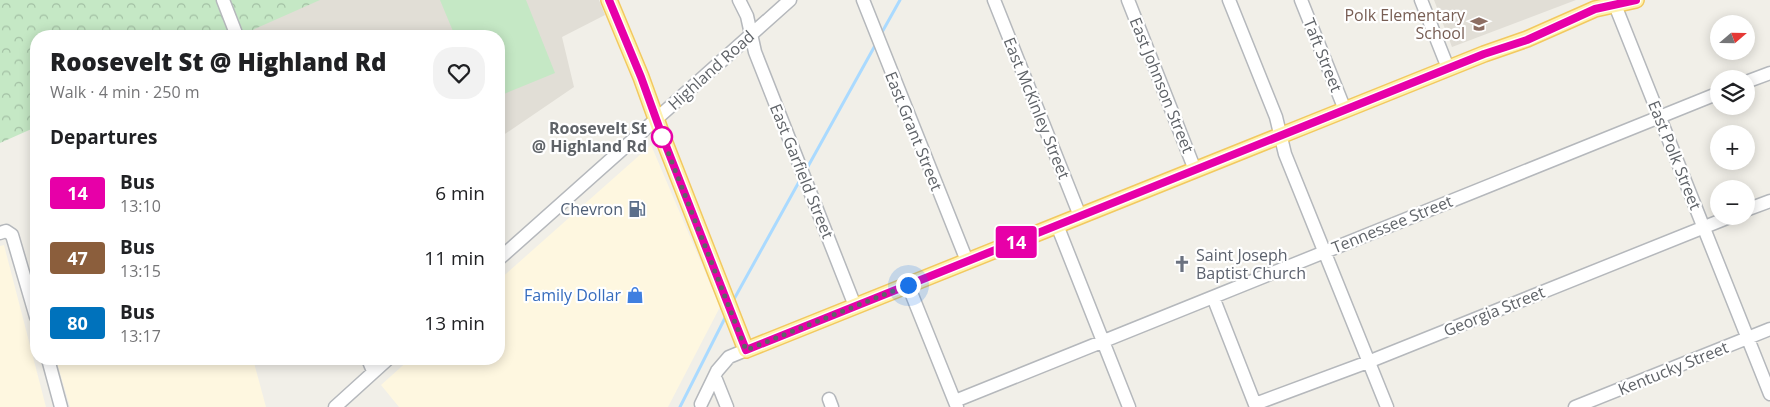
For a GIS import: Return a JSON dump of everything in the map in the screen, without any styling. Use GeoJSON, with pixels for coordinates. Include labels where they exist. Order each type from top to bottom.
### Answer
{"type":"FeatureCollection","features":[{"type":"Feature","properties":{"kind":"main road"},"geometry":{"type":"LineString","coordinates":[[609,0],[641,77],[746,350],[1448,68],[1527,40],[1595,9],[1614,2],[1636,0]]}},
{"type":"Feature","properties":{"kind":"street"},"geometry":{"type":"LineString","coordinates":[[223,0],[235,30]]}},
{"type":"Feature","properties":{"kind":"street","name":"East Garfield Street"},"geometry":{"type":"LineString","coordinates":[[739,0],[747,16],[755,52],[855,306]]}},
{"type":"Feature","properties":{"kind":"street","name":"Highland Road"},"geometry":{"type":"LineString","coordinates":[[505,255],[790,0]]}},
{"type":"Feature","properties":{"kind":"street","name":"East Grant Street"},"geometry":{"type":"LineString","coordinates":[[863,0],[966,261]]}},
{"type":"Feature","properties":{"kind":"street","name":"East McKinley Street"},"geometry":{"type":"LineString","coordinates":[[994,0],[1080,216]]}},
{"type":"Feature","properties":{"kind":"street","name":"East Johnson Street"},"geometry":{"type":"LineString","coordinates":[[1128,0],[1195,170]]}},
{"type":"Feature","properties":{"kind":"street"},"geometry":{"type":"LineString","coordinates":[[1229,0],[1276,117],[1285,154],[1387,407]]}},
{"type":"Feature","properties":{"kind":"street","name":"Taft Street"},"geometry":{"type":"LineString","coordinates":[[1301,0],[1345,110]]}},
{"type":"Feature","properties":{"kind":"street"},"geometry":{"type":"LineString","coordinates":[[1421,0],[1448,68]]}},
{"type":"Feature","properties":{"kind":"street","name":"East Polk Street"},"geometry":{"type":"LineString","coordinates":[[1614,2],[1770,394]]}},
{"type":"Feature","properties":{"kind":"street"},"geometry":{"type":"LineString","coordinates":[[1755,78],[1770,72]]}},
{"type":"Feature","properties":{"kind":"street","name":"Tennessee Street"},"geometry":{"type":"LineString","coordinates":[[956,404],[1103,340],[1710,98]]}},
{"type":"Feature","properties":{"kind":"street"},"geometry":{"type":"LineString","coordinates":[[1755,207],[1770,201]]}},
{"type":"Feature","properties":{"kind":"street"},"geometry":{"type":"LineString","coordinates":[[1057,225],[1129,407]]}},
{"type":"Feature","properties":{"kind":"street","name":"Georgia Street"},"geometry":{"type":"LineString","coordinates":[[1255,405],[1711,225]]}},
{"type":"Feature","properties":{"kind":"street"},"geometry":{"type":"LineString","coordinates":[[0,233],[9,232],[13,238],[30,296]]}},
{"type":"Feature","properties":{"kind":"street"},"geometry":{"type":"LineString","coordinates":[[908,285],[956,404]]}},
{"type":"Feature","properties":{"kind":"street"},"geometry":{"type":"LineString","coordinates":[[1213,297],[1255,405]]}},
{"type":"Feature","properties":{"kind":"street","name":"Kentucky Street"},"geometry":{"type":"LineString","coordinates":[[1575,407],[1770,329]]}},
{"type":"Feature","properties":{"kind":"street"},"geometry":{"type":"LineString","coordinates":[[701,404],[715,377],[729,357],[746,350]]}},
{"type":"Feature","properties":{"kind":"street"},"geometry":{"type":"LineString","coordinates":[[50,365],[61,407]]}},
{"type":"Feature","properties":{"kind":"street"},"geometry":{"type":"LineString","coordinates":[[370,365],[373,372]]}},
{"type":"Feature","properties":{"kind":"street"},"geometry":{"type":"LineString","coordinates":[[334,407],[381,365]]}},
{"type":"Feature","properties":{"kind":"street"},"geometry":{"type":"LineString","coordinates":[[715,377],[727,407]]}},
{"type":"Feature","properties":{"kind":"shaded area"},"geometry":{"type":"Polygon","coordinates":[[[0,0],[599,0],[605,15],[562,37],[574,87],[505,134],[505,30],[30,30],[0,0]]]}},
{"type":"Feature","properties":{"kind":"shaded area","name":"Polk Elementary School"},"geometry":{"type":"Polygon","coordinates":[[[1434,0],[1576,0],[1452,47],[1434,0]]]}},
{"type":"Feature","properties":{"kind":"shaded area"},"geometry":{"type":"Polygon","coordinates":[[[651,145],[720,307],[668,407],[399,407],[381,385],[403,365],[505,365],[505,275],[651,145]]]}},
{"type":"Feature","properties":{"kind":"shaded area"},"geometry":{"type":"Polygon","coordinates":[[[4,245],[30,345],[30,365],[35,365],[46,407],[0,407],[0,246],[4,245]]]}},
{"type":"Feature","properties":{"kind":"shaded area"},"geometry":{"type":"Polygon","coordinates":[[[58,365],[255,365],[266,407],[70,407],[58,365]]]}},
{"type":"Feature","properties":{"kind":"green space"},"geometry":{"type":"Polygon","coordinates":[[[0,0],[320,0],[252,30],[30,30],[30,130],[0,143],[0,0]]]}},
{"type":"Feature","properties":{"kind":"green space"},"geometry":{"type":"Polygon","coordinates":[[[440,0],[526,0],[555,73],[505,94],[505,30],[452,30],[440,0]]]}},
{"type":"Feature","properties":{"kind":"waterway"},"geometry":{"type":"LineString","coordinates":[[881,34],[900,0]]}},
{"type":"Feature","properties":{"kind":"waterway"},"geometry":{"type":"LineString","coordinates":[[806,170],[877,42]]}},
{"type":"Feature","properties":{"kind":"waterway"},"geometry":{"type":"LineString","coordinates":[[733,301],[800,180]]}},
{"type":"Feature","properties":{"kind":"waterway"},"geometry":{"type":"LineString","coordinates":[[680,407],[727,314]]}},
{"type":"Feature","properties":{"kind":"bus line","name":"14"},"geometry":{"type":"LineString","coordinates":[[609,0],[641,77],[701,238],[746,350],[1484,54],[1527,40],[1556,25],[1595,9],[1636,0]]}},
{"type":"Feature","properties":{"kind":"place","name":"Polk Elementary School"},"geometry":{"type":"Point","coordinates":[1479,24]}},
{"type":"Feature","properties":{"kind":"place","name":"Roosevelt St @ Highland Rd"},"geometry":{"type":"Point","coordinates":[662,137]}},
{"type":"Feature","properties":{"kind":"place","name":"Chevron"},"geometry":{"type":"Point","coordinates":[637,209]}},
{"type":"Feature","properties":{"kind":"place","name":"Saint Joseph Baptist Church"},"geometry":{"type":"Point","coordinates":[1182,264]}},
{"type":"Feature","properties":{"kind":"place","name":"Family Dollar"},"geometry":{"type":"Point","coordinates":[635,295]}},
{"type":"Feature","properties":{"kind":"route"},"geometry":{"type":"LineString","coordinates":[[662,137],[746,350],[908,285]]}}]}
